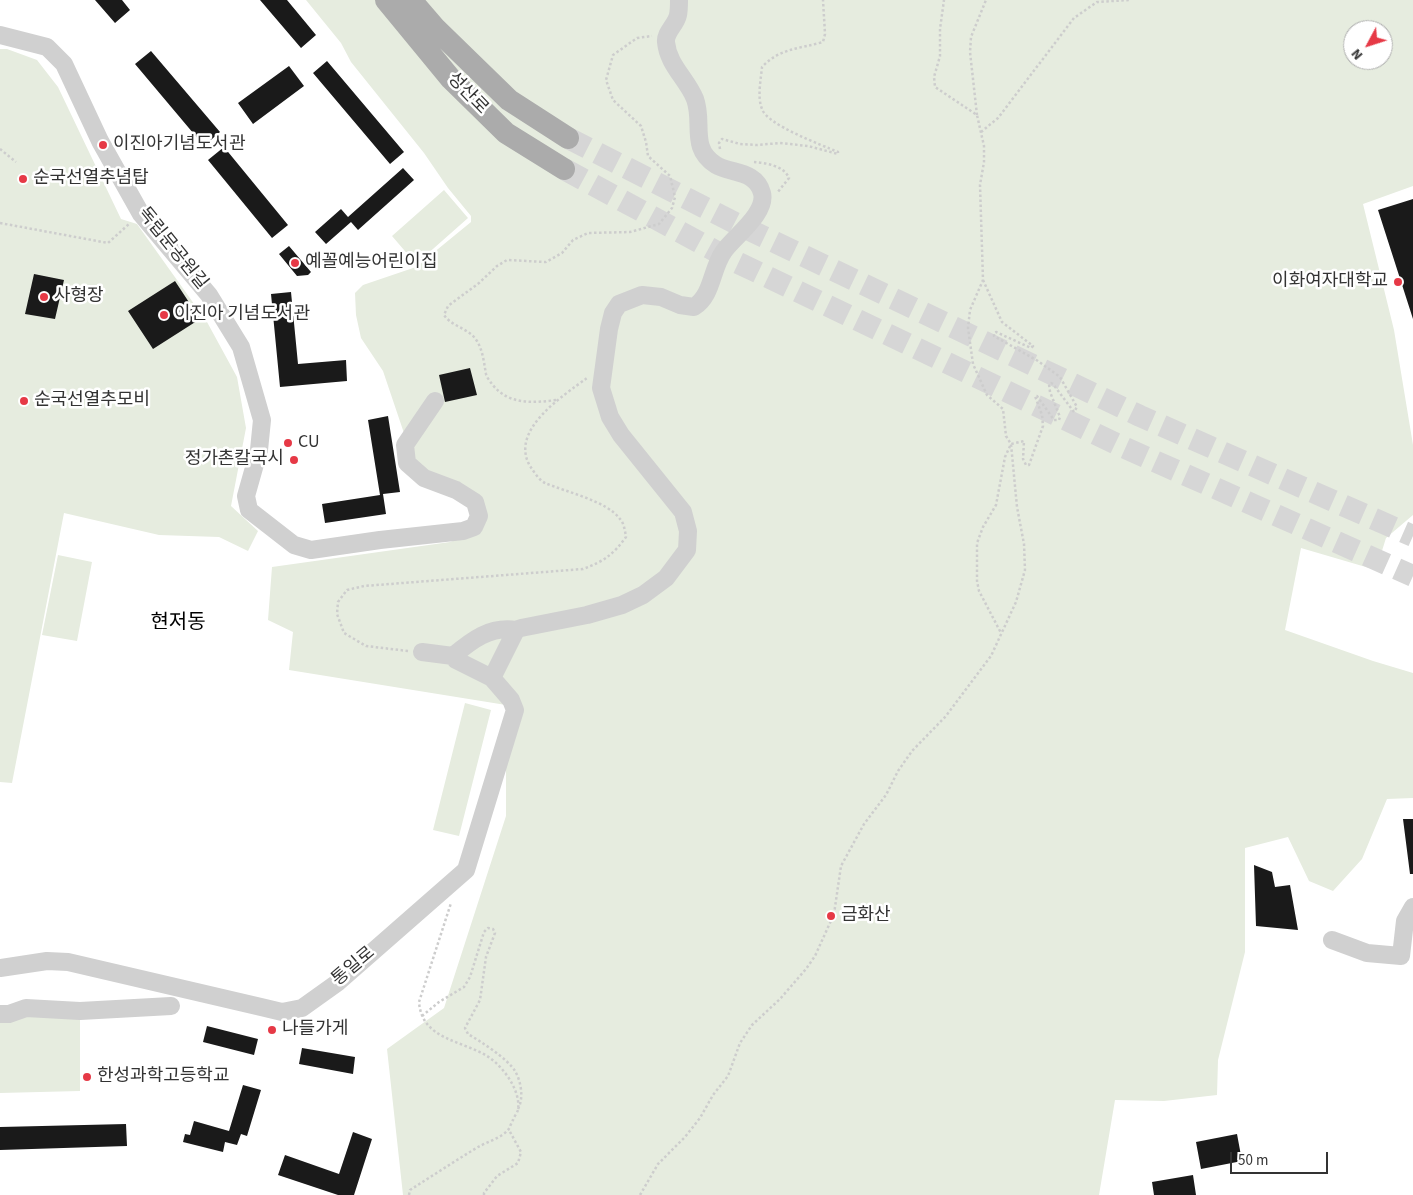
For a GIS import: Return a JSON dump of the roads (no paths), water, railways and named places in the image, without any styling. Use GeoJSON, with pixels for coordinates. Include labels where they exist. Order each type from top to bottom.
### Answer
{"type":"FeatureCollection","features":[{"type":"Feature","properties":{"kind":"main road","name":"성산로"},"geometry":{"type":"LineString","coordinates":[[386,0],[451,79],[506,133],[564,170]]}},
{"type":"Feature","properties":{"kind":"main road","name":"성산로"},"geometry":{"type":"LineString","coordinates":[[411,0],[435,28],[510,100],[568,138]]}},
{"type":"Feature","properties":{"kind":"street"},"geometry":{"type":"LineString","coordinates":[[453,656],[473,640],[506,629],[516,630],[586,615],[622,605],[643,596],[666,578],[687,550],[688,531],[683,512],[621,435],[610,417],[601,388],[609,328],[613,314],[619,304],[642,296],[661,297],[680,305],[694,307],[702,302],[723,253],[760,210],[762,196],[760,188],[747,175],[716,165],[700,150],[698,138],[699,120],[695,99],[667,51],[667,37],[678,16],[679,0]]}},
{"type":"Feature","properties":{"kind":"street","name":"독립문공원길"},"geometry":{"type":"LineString","coordinates":[[0,35],[47,47],[64,64],[100,141],[141,214],[209,295],[241,348],[262,420],[259,450],[246,496],[249,510],[294,545],[311,550],[463,531],[474,527],[479,516],[475,502],[456,490],[424,478],[407,463],[405,445],[435,401]]}},
{"type":"Feature","properties":{"kind":"street"},"geometry":{"type":"LineString","coordinates":[[422,652],[453,656],[456,660],[492,678],[516,630]]}},
{"type":"Feature","properties":{"kind":"street","name":"통일로"},"geometry":{"type":"LineString","coordinates":[[0,968],[47,961],[68,962],[282,1012],[302,1008],[336,983],[466,870],[515,710],[511,700],[492,678]]}},
{"type":"Feature","properties":{"kind":"street"},"geometry":{"type":"LineString","coordinates":[[1332,940],[1367,953],[1401,956],[1405,920],[1413,907]]}},
{"type":"Feature","properties":{"kind":"street"},"geometry":{"type":"LineString","coordinates":[[0,1014],[9,1014],[26,1008],[80,1011],[171,1006]]}},
{"type":"Feature","properties":{"kind":"tunnel"},"geometry":{"type":"LineString","coordinates":[[568,138],[741,226],[1140,416],[1413,536]]}},
{"type":"Feature","properties":{"kind":"tunnel"},"geometry":{"type":"LineString","coordinates":[[564,169],[730,259],[1123,447],[1413,576]]}},
{"type":"Feature","properties":{"kind":"place","name":"이진아기념도서관"},"geometry":{"type":"Point","coordinates":[103,145]}},
{"type":"Feature","properties":{"kind":"place","name":"순국선열추념탑"},"geometry":{"type":"Point","coordinates":[23,179]}},
{"type":"Feature","properties":{"kind":"place","name":"예꼴예능어린이집"},"geometry":{"type":"Point","coordinates":[295,263]}},
{"type":"Feature","properties":{"kind":"place","name":"이화여자대학교"},"geometry":{"type":"Point","coordinates":[1398,282]}},
{"type":"Feature","properties":{"kind":"place","name":"사형장"},"geometry":{"type":"Point","coordinates":[44,297]}},
{"type":"Feature","properties":{"kind":"place","name":"이진아 기념도서관"},"geometry":{"type":"Point","coordinates":[164,315]}},
{"type":"Feature","properties":{"kind":"place","name":"순국선열추모비"},"geometry":{"type":"Point","coordinates":[24,401]}},
{"type":"Feature","properties":{"kind":"place","name":"CU"},"geometry":{"type":"Point","coordinates":[288,443]}},
{"type":"Feature","properties":{"kind":"place","name":"정가촌칼국시"},"geometry":{"type":"Point","coordinates":[294,460]}},
{"type":"Feature","properties":{"kind":"place","name":"금화산"},"geometry":{"type":"Point","coordinates":[831,916]}},
{"type":"Feature","properties":{"kind":"place","name":"나들가게"},"geometry":{"type":"Point","coordinates":[272,1030]}},
{"type":"Feature","properties":{"kind":"place","name":"한성과학고등학교"},"geometry":{"type":"Point","coordinates":[87,1077]}},
{"type":"Feature","properties":{"kind":"district","name":"현저동"},"geometry":{"type":"Point","coordinates":[178,624]}}]}
